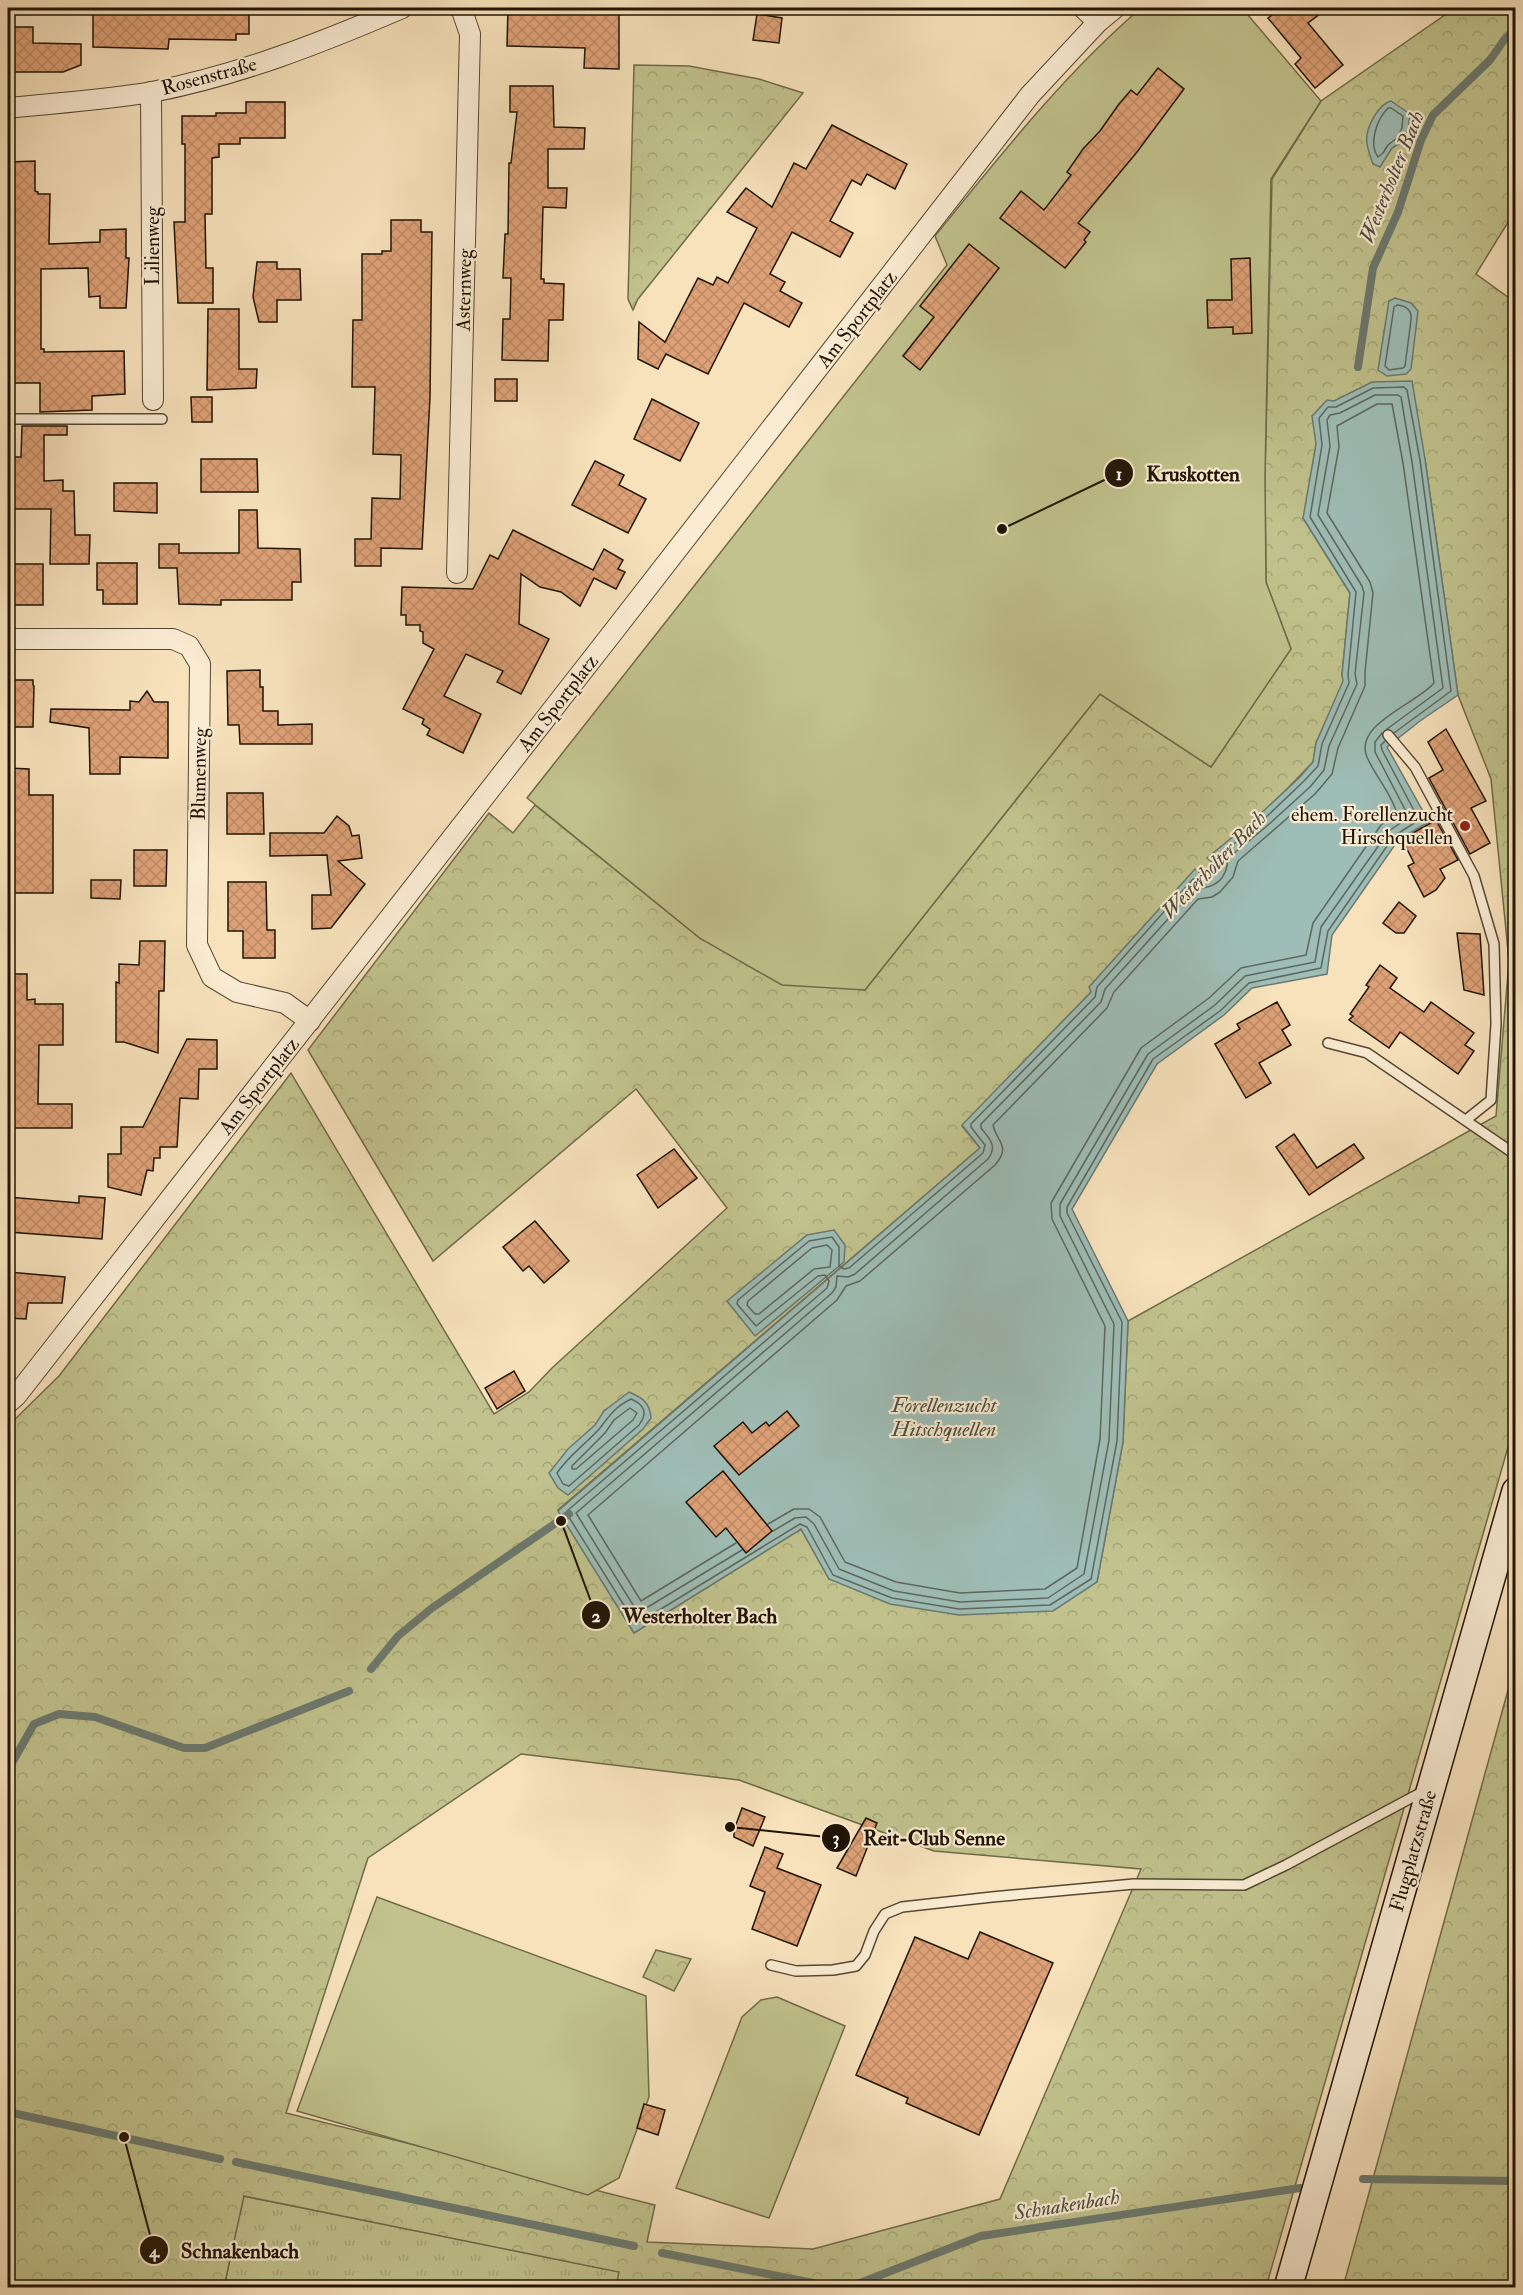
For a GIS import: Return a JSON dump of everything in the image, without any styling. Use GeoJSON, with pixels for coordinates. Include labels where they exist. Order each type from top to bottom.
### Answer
{"type":"FeatureCollection","features":[{"type":"Feature","properties":{"kind":"street","name":"Rosenstraße"},"geometry":{"type":"LineString","coordinates":[[8,108],[151,92],[233,72],[328,40],[402,8]]}},
{"type":"Feature","properties":{"kind":"street","name":"Asternweg"},"geometry":{"type":"LineString","coordinates":[[457,573],[470,34],[461,8]]}},
{"type":"Feature","properties":{"kind":"street"},"geometry":{"type":"LineString","coordinates":[[1083,8],[1098,22]]}},
{"type":"Feature","properties":{"kind":"street","name":"Am Sportplatz"},"geometry":{"type":"LineString","coordinates":[[8,1402],[16,1396],[310,1021],[1030,95],[1114,8]]}},
{"type":"Feature","properties":{"kind":"street","name":"Lilienweg"},"geometry":{"type":"LineString","coordinates":[[151,92],[153,400]]}},
{"type":"Feature","properties":{"kind":"street","name":"Blumenweg"},"geometry":{"type":"LineString","coordinates":[[8,639],[173,639],[189,646],[200,664],[197,945],[212,976],[237,992],[285,1003],[310,1021]]}},
{"type":"Feature","properties":{"kind":"street","name":"Flugplatzstraße"},"geometry":{"type":"LineString","coordinates":[[1288,2288],[1515,1491]]}},
{"type":"Feature","properties":{"kind":"lane"},"geometry":{"type":"LineString","coordinates":[[8,419],[162,419]]}},
{"type":"Feature","properties":{"kind":"lane"},"geometry":{"type":"LineString","coordinates":[[1388,735],[1415,767],[1474,876],[1494,944],[1496,1024],[1491,1100],[1466,1120]]}},
{"type":"Feature","properties":{"kind":"lane"},"geometry":{"type":"LineString","coordinates":[[1328,1043],[1367,1053],[1515,1155]]}},
{"type":"Feature","properties":{"kind":"lane"},"geometry":{"type":"LineString","coordinates":[[771,1965],[796,1971],[833,1970],[856,1966],[865,1955],[874,1931],[885,1914],[902,1907],[992,1896],[1134,1884],[1244,1885],[1432,1787]]}},
{"type":"Feature","properties":{"kind":"green space"},"geometry":{"type":"Polygon","coordinates":[[[1141,8],[1242,8],[1321,101],[1271,179],[1265,476],[1266,582],[1291,649],[1211,767],[1100,694],[865,990],[782,985],[701,939],[527,798],[947,265],[935,236],[1008,146],[1059,88],[1141,8]]]}},
{"type":"Feature","properties":{"kind":"green space"},"geometry":{"type":"Polygon","coordinates":[[[1455,8],[1515,8],[1515,211],[1476,274],[1516,303],[1515,1423],[1266,2287],[616,2287],[619,2272],[244,2196],[224,2287],[8,2288],[8,1426],[59,1376],[291,1073],[494,1414],[529,1392],[552,1368],[727,1208],[636,1089],[433,1261],[308,1050],[489,813],[513,833],[535,805],[701,939],[865,990],[1100,694],[1211,767],[1291,649],[1266,582],[1265,476],[1272,179],[1321,101],[1455,8]],[[1425,459],[1303,518],[1350,593],[1342,675],[1344,681],[1316,743],[1313,762],[962,1126],[980,1148],[558,1510],[634,1633],[801,1529],[829,1579],[1097,1582],[1123,1442],[1128,1321],[1496,1116],[1509,961],[1491,779],[1458,695],[1425,459]],[[521,1754],[368,1858],[286,2113],[655,2205],[647,2242],[813,2249],[1000,2199],[1141,1869],[934,1851],[739,1780],[521,1754]]]}},
{"type":"Feature","properties":{"kind":"green space"},"geometry":{"type":"Polygon","coordinates":[[[634,65],[689,66],[759,79],[803,93],[638,299],[633,310],[628,299],[634,65]]]}},
{"type":"Feature","properties":{"kind":"green space"},"geometry":{"type":"Polygon","coordinates":[[[1515,1665],[1515,2287],[1343,2287],[1515,1665]]]}},
{"type":"Feature","properties":{"kind":"green space"},"geometry":{"type":"Polygon","coordinates":[[[377,1897],[646,1996],[649,2097],[619,2178],[588,2195],[297,2111],[377,1897]]]}},
{"type":"Feature","properties":{"kind":"green space"},"geometry":{"type":"Polygon","coordinates":[[[656,1950],[691,1959],[674,1991],[643,1977],[656,1950]]]}},
{"type":"Feature","properties":{"kind":"green space"},"geometry":{"type":"Polygon","coordinates":[[[777,1997],[845,2026],[769,2218],[676,2188],[742,2017],[761,2000],[777,1997]]]}},
{"type":"Feature","properties":{"kind":"green space"},"geometry":{"type":"Polygon","coordinates":[[[243,2196],[620,2272],[616,2288],[224,2288],[243,2196]]]}},
{"type":"Feature","properties":{"kind":"water"},"geometry":{"type":"Polygon","coordinates":[[[1391,101],[1410,114],[1408,130],[1402,142],[1392,148],[1380,167],[1373,164],[1367,146],[1367,135],[1375,115],[1382,106],[1391,101]]]}},
{"type":"Feature","properties":{"kind":"water"},"geometry":{"type":"Polygon","coordinates":[[[1395,298],[1411,303],[1418,311],[1411,369],[1406,374],[1387,376],[1378,370],[1389,301],[1395,298]]]}},
{"type":"Feature","properties":{"kind":"water","name":"Forellenzucht Hitschquellen"},"geometry":{"type":"Polygon","coordinates":[[[1412,381],[1458,695],[1387,747],[1429,822],[1399,839],[1332,935],[1327,974],[1252,988],[1224,1015],[1157,1064],[1072,1209],[1128,1321],[1123,1442],[1097,1582],[1053,1611],[959,1615],[890,1604],[829,1579],[801,1529],[634,1633],[558,1511],[980,1148],[962,1125],[1091,992],[1089,987],[1195,869],[1204,876],[1215,865],[1207,858],[1258,816],[1313,762],[1316,743],[1343,681],[1350,593],[1303,518],[1316,444],[1312,416],[1327,400],[1334,401],[1372,382],[1412,381]]]}},
{"type":"Feature","properties":{"kind":"water"},"geometry":{"type":"Polygon","coordinates":[[[834,1230],[845,1245],[844,1262],[755,1336],[727,1301],[807,1235],[834,1230]]]}},
{"type":"Feature","properties":{"kind":"water"},"geometry":{"type":"Polygon","coordinates":[[[629,1392],[645,1402],[651,1418],[643,1429],[568,1495],[558,1488],[549,1473],[568,1449],[595,1425],[604,1411],[629,1392]]]}},
{"type":"Feature","properties":{"kind":"building"},"geometry":{"type":"Polygon","coordinates":[[[93,8],[249,8],[249,34],[236,34],[236,40],[169,39],[168,49],[93,47],[93,8]]]}},
{"type":"Feature","properties":{"kind":"building"},"geometry":{"type":"Polygon","coordinates":[[[508,8],[619,8],[619,69],[584,68],[585,48],[507,46],[508,8]]]}},
{"type":"Feature","properties":{"kind":"building"},"geometry":{"type":"Polygon","coordinates":[[[1281,8],[1328,8],[1308,23],[1343,65],[1315,88],[1295,64],[1301,58],[1268,18],[1281,8]]]}},
{"type":"Feature","properties":{"kind":"building"},"geometry":{"type":"Polygon","coordinates":[[[757,14],[782,18],[779,43],[753,40],[757,14]]]}},
{"type":"Feature","properties":{"kind":"building"},"geometry":{"type":"Polygon","coordinates":[[[8,27],[33,27],[33,43],[81,44],[81,65],[63,72],[8,72],[8,27]]]}},
{"type":"Feature","properties":{"kind":"building"},"geometry":{"type":"Polygon","coordinates":[[[1158,68],[1184,89],[1137,152],[1078,223],[1090,232],[1084,240],[1086,242],[1065,268],[1000,218],[1021,191],[1044,210],[1071,175],[1067,172],[1083,149],[1100,131],[1119,104],[1131,90],[1137,95],[1158,68]]]}},
{"type":"Feature","properties":{"kind":"building"},"geometry":{"type":"Polygon","coordinates":[[[510,86],[553,86],[554,127],[585,128],[584,149],[548,149],[548,188],[567,188],[566,208],[543,207],[541,279],[544,279],[544,283],[564,284],[563,320],[549,320],[548,361],[502,360],[503,319],[510,319],[511,278],[503,278],[505,234],[508,234],[509,163],[511,163],[517,112],[510,112],[510,86]]]}},
{"type":"Feature","properties":{"kind":"building"},"geometry":{"type":"Polygon","coordinates":[[[246,102],[285,102],[285,138],[240,138],[240,144],[219,144],[219,157],[212,158],[212,214],[205,214],[206,268],[213,268],[213,303],[178,303],[174,222],[185,222],[185,144],[182,144],[182,116],[246,113],[246,102]]]}},
{"type":"Feature","properties":{"kind":"building"},"geometry":{"type":"Polygon","coordinates":[[[832,125],[907,164],[895,189],[867,174],[861,185],[852,180],[830,221],[853,233],[840,257],[792,232],[770,274],[785,282],[780,291],[802,303],[789,327],[744,303],[708,374],[666,354],[658,369],[638,359],[639,322],[665,342],[698,278],[713,285],[717,277],[728,283],[757,228],[727,212],[746,188],[772,207],[794,163],[806,169],[832,125]]]}},
{"type":"Feature","properties":{"kind":"building"},"geometry":{"type":"Polygon","coordinates":[[[35,161],[35,191],[38,194],[50,194],[49,244],[100,242],[100,230],[126,229],[126,258],[129,258],[126,308],[100,308],[100,296],[89,297],[88,268],[41,269],[41,349],[44,349],[44,352],[124,351],[125,394],[92,396],[92,410],[40,412],[40,383],[8,383],[8,162],[35,161]]]}},
{"type":"Feature","properties":{"kind":"building"},"geometry":{"type":"Polygon","coordinates":[[[391,220],[421,220],[421,232],[432,232],[430,397],[422,549],[381,548],[381,566],[355,566],[355,539],[371,539],[372,498],[400,499],[401,455],[373,454],[375,387],[352,387],[353,320],[362,320],[362,254],[382,254],[382,251],[391,251],[391,220]]]}},
{"type":"Feature","properties":{"kind":"building"},"geometry":{"type":"Polygon","coordinates":[[[969,244],[999,268],[920,370],[903,356],[934,317],[920,306],[969,244]]]}},
{"type":"Feature","properties":{"kind":"building"},"geometry":{"type":"Polygon","coordinates":[[[1250,258],[1252,333],[1233,334],[1233,327],[1208,328],[1207,300],[1232,300],[1231,259],[1250,258]]]}},
{"type":"Feature","properties":{"kind":"building"},"geometry":{"type":"Polygon","coordinates":[[[257,262],[277,262],[277,269],[300,269],[301,300],[277,300],[277,322],[259,322],[253,297],[257,262]]]}},
{"type":"Feature","properties":{"kind":"building"},"geometry":{"type":"Polygon","coordinates":[[[208,309],[239,309],[239,369],[257,369],[256,388],[207,390],[208,309]]]}},
{"type":"Feature","properties":{"kind":"building"},"geometry":{"type":"Polygon","coordinates":[[[495,379],[517,379],[517,401],[495,401],[495,379]]]}},
{"type":"Feature","properties":{"kind":"building"},"geometry":{"type":"Polygon","coordinates":[[[191,397],[212,397],[212,422],[192,422],[191,397]]]}},
{"type":"Feature","properties":{"kind":"building"},"geometry":{"type":"Polygon","coordinates":[[[652,399],[699,423],[680,461],[634,439],[652,399]]]}},
{"type":"Feature","properties":{"kind":"building"},"geometry":{"type":"Polygon","coordinates":[[[22,426],[67,426],[67,435],[44,435],[44,481],[63,480],[63,491],[74,491],[75,535],[90,535],[89,564],[50,564],[51,509],[8,509],[8,457],[21,457],[22,426]]]}},
{"type":"Feature","properties":{"kind":"building"},"geometry":{"type":"Polygon","coordinates":[[[201,459],[257,459],[258,492],[201,492],[201,459]]]}},
{"type":"Feature","properties":{"kind":"building"},"geometry":{"type":"Polygon","coordinates":[[[595,461],[624,475],[619,485],[646,499],[628,533],[572,505],[595,461]]]}},
{"type":"Feature","properties":{"kind":"building"},"geometry":{"type":"Polygon","coordinates":[[[114,483],[157,483],[157,513],[114,511],[114,483]]]}},
{"type":"Feature","properties":{"kind":"building"},"geometry":{"type":"Polygon","coordinates":[[[239,510],[257,510],[258,548],[300,549],[301,582],[292,582],[292,600],[221,600],[221,605],[179,604],[177,568],[159,568],[159,544],[179,544],[179,553],[239,553],[239,510]]]}},
{"type":"Feature","properties":{"kind":"building"},"geometry":{"type":"Polygon","coordinates":[[[513,530],[593,570],[604,549],[623,560],[618,569],[625,572],[616,589],[594,578],[580,606],[561,592],[540,587],[521,574],[519,624],[549,639],[521,694],[497,682],[503,671],[466,654],[444,696],[481,714],[463,753],[427,735],[430,729],[422,724],[424,719],[403,709],[434,649],[423,643],[423,632],[420,631],[420,625],[406,625],[406,615],[401,615],[402,587],[473,589],[490,555],[498,559],[513,530]]]}},
{"type":"Feature","properties":{"kind":"building"},"geometry":{"type":"Polygon","coordinates":[[[97,563],[137,563],[137,604],[103,604],[103,590],[97,590],[97,563]]]}},
{"type":"Feature","properties":{"kind":"building"},"geometry":{"type":"Polygon","coordinates":[[[8,564],[43,564],[43,605],[8,605],[8,564]]]}},
{"type":"Feature","properties":{"kind":"building"},"geometry":{"type":"Polygon","coordinates":[[[260,670],[263,711],[278,711],[278,725],[312,724],[312,744],[240,744],[239,725],[228,725],[227,671],[260,670]]]}},
{"type":"Feature","properties":{"kind":"building"},"geometry":{"type":"Polygon","coordinates":[[[8,680],[33,680],[33,727],[8,727],[8,680]]]}},
{"type":"Feature","properties":{"kind":"building"},"geometry":{"type":"Polygon","coordinates":[[[147,691],[154,702],[168,702],[168,758],[120,757],[120,774],[90,774],[89,728],[50,722],[51,709],[130,710],[130,701],[139,702],[147,691]]]}},
{"type":"Feature","properties":{"kind":"building"},"geometry":{"type":"Polygon","coordinates":[[[1446,729],[1486,801],[1471,808],[1490,843],[1470,854],[1429,778],[1443,770],[1428,742],[1446,729]]]}},
{"type":"Feature","properties":{"kind":"building"},"geometry":{"type":"Polygon","coordinates":[[[8,768],[29,769],[29,795],[53,795],[53,893],[8,893],[8,768]]]}},
{"type":"Feature","properties":{"kind":"building"},"geometry":{"type":"Polygon","coordinates":[[[227,793],[263,793],[264,834],[227,834],[227,793]]]}},
{"type":"Feature","properties":{"kind":"building"},"geometry":{"type":"Polygon","coordinates":[[[337,816],[349,826],[352,836],[359,835],[362,858],[338,861],[365,884],[331,928],[312,929],[312,895],[331,895],[327,855],[270,856],[270,833],[324,833],[337,816]]]}},
{"type":"Feature","properties":{"kind":"building"},"geometry":{"type":"Polygon","coordinates":[[[1436,820],[1458,860],[1440,869],[1445,878],[1436,890],[1424,897],[1408,866],[1414,863],[1402,839],[1436,820]]]}},
{"type":"Feature","properties":{"kind":"building"},"geometry":{"type":"Polygon","coordinates":[[[134,850],[167,850],[166,886],[134,886],[134,850]]]}},
{"type":"Feature","properties":{"kind":"building"},"geometry":{"type":"Polygon","coordinates":[[[91,880],[121,880],[120,899],[91,898],[91,880]]]}},
{"type":"Feature","properties":{"kind":"building"},"geometry":{"type":"Polygon","coordinates":[[[228,882],[266,882],[267,930],[275,930],[275,958],[243,958],[243,931],[228,931],[228,882]]]}},
{"type":"Feature","properties":{"kind":"building"},"geometry":{"type":"Polygon","coordinates":[[[1399,902],[1416,916],[1404,933],[1396,933],[1383,923],[1399,902]]]}},
{"type":"Feature","properties":{"kind":"building"},"geometry":{"type":"Polygon","coordinates":[[[1457,933],[1480,934],[1484,995],[1464,990],[1457,933]]]}},
{"type":"Feature","properties":{"kind":"building"},"geometry":{"type":"Polygon","coordinates":[[[140,941],[165,941],[164,991],[159,991],[158,1053],[124,1042],[116,1042],[116,982],[119,983],[119,964],[139,965],[140,941]]]}},
{"type":"Feature","properties":{"kind":"building"},"geometry":{"type":"Polygon","coordinates":[[[1380,965],[1397,978],[1390,988],[1424,1012],[1431,1002],[1474,1033],[1465,1045],[1474,1051],[1458,1074],[1400,1032],[1389,1048],[1349,1020],[1353,1016],[1350,1014],[1369,987],[1366,985],[1380,965]]]}},
{"type":"Feature","properties":{"kind":"building"},"geometry":{"type":"Polygon","coordinates":[[[8,974],[27,974],[27,1000],[35,999],[35,1004],[63,1004],[63,1045],[39,1045],[38,1104],[72,1104],[72,1128],[8,1128],[8,974]]]}},
{"type":"Feature","properties":{"kind":"building"},"geometry":{"type":"Polygon","coordinates":[[[1277,1002],[1290,1025],[1282,1030],[1291,1045],[1259,1063],[1271,1083],[1246,1098],[1215,1044],[1240,1029],[1237,1024],[1277,1002]]]}},
{"type":"Feature","properties":{"kind":"building"},"geometry":{"type":"Polygon","coordinates":[[[187,1039],[217,1040],[217,1069],[199,1069],[198,1099],[180,1098],[177,1147],[160,1147],[160,1158],[154,1158],[153,1171],[147,1170],[141,1195],[108,1187],[108,1154],[121,1154],[121,1127],[143,1127],[187,1039]]]}},
{"type":"Feature","properties":{"kind":"building"},"geometry":{"type":"Polygon","coordinates":[[[1294,1134],[1317,1168],[1354,1144],[1364,1158],[1309,1195],[1276,1147],[1294,1134]]]}},
{"type":"Feature","properties":{"kind":"building"},"geometry":{"type":"Polygon","coordinates":[[[674,1149],[697,1178],[658,1208],[637,1175],[674,1149]]]}},
{"type":"Feature","properties":{"kind":"building"},"geometry":{"type":"Polygon","coordinates":[[[79,1196],[105,1198],[102,1239],[8,1232],[8,1197],[79,1203],[79,1196]]]}},
{"type":"Feature","properties":{"kind":"building"},"geometry":{"type":"Polygon","coordinates":[[[535,1221],[569,1261],[544,1283],[529,1266],[523,1271],[503,1247],[535,1221]]]}},
{"type":"Feature","properties":{"kind":"building"},"geometry":{"type":"Polygon","coordinates":[[[8,1272],[65,1277],[62,1303],[28,1303],[26,1319],[8,1318],[8,1272]]]}},
{"type":"Feature","properties":{"kind":"building"},"geometry":{"type":"Polygon","coordinates":[[[514,1371],[525,1391],[497,1409],[485,1388],[514,1371]]]}},
{"type":"Feature","properties":{"kind":"building"},"geometry":{"type":"Polygon","coordinates":[[[787,1411],[799,1426],[739,1475],[714,1446],[743,1422],[752,1433],[766,1422],[769,1426],[787,1411]]]}},
{"type":"Feature","properties":{"kind":"building"},"geometry":{"type":"Polygon","coordinates":[[[723,1471],[772,1531],[746,1553],[726,1528],[716,1537],[686,1502],[723,1471]]]}},
{"type":"Feature","properties":{"kind":"building"},"geometry":{"type":"Polygon","coordinates":[[[742,1808],[765,1817],[753,1846],[734,1837],[734,1830],[742,1808]]]}},
{"type":"Feature","properties":{"kind":"building"},"geometry":{"type":"Polygon","coordinates":[[[866,1818],[877,1823],[856,1876],[837,1868],[866,1818]]]}},
{"type":"Feature","properties":{"kind":"building"},"geometry":{"type":"Polygon","coordinates":[[[765,1847],[783,1854],[777,1868],[821,1885],[797,1946],[752,1929],[765,1892],[750,1886],[765,1847]]]}},
{"type":"Feature","properties":{"kind":"building"},"geometry":{"type":"Polygon","coordinates":[[[980,1932],[1053,1963],[979,2135],[906,2103],[908,2098],[856,2075],[915,1937],[968,1959],[980,1932]]]}},
{"type":"Feature","properties":{"kind":"building"},"geometry":{"type":"Polygon","coordinates":[[[644,2104],[665,2110],[658,2135],[637,2128],[644,2104]]]}},
{"type":"Feature","properties":{"kind":"waterway","name":"Westerholter Bach"},"geometry":{"type":"LineString","coordinates":[[1358,367],[1373,268],[1398,212],[1421,140],[1433,115],[1490,60],[1504,40],[1516,29]]}},
{"type":"Feature","properties":{"kind":"waterway","name":"Westerholter Bach"},"geometry":{"type":"LineString","coordinates":[[371,1669],[398,1636],[432,1608],[569,1514]]}},
{"type":"Feature","properties":{"kind":"waterway","name":"Westerholter Bach"},"geometry":{"type":"LineString","coordinates":[[8,1770],[34,1724],[59,1714],[95,1717],[184,1748],[205,1748],[349,1691]]}},
{"type":"Feature","properties":{"kind":"waterway","name":"Schnakenbach"},"geometry":{"type":"LineString","coordinates":[[8,2112],[220,2159]]}},
{"type":"Feature","properties":{"kind":"waterway","name":"Schnakenbach"},"geometry":{"type":"LineString","coordinates":[[236,2162],[634,2246]]}},
{"type":"Feature","properties":{"kind":"waterway","name":"Schnakenbach"},"geometry":{"type":"LineString","coordinates":[[1363,2179],[1516,2181]]}},
{"type":"Feature","properties":{"kind":"waterway","name":"Schnakenbach"},"geometry":{"type":"LineString","coordinates":[[847,2288],[981,2236],[1300,2188]]}},
{"type":"Feature","properties":{"kind":"waterway","name":"Schnakenbach"},"geometry":{"type":"LineString","coordinates":[[662,2253],[838,2288]]}},
{"type":"Feature","properties":{"kind":"place","name":"Kruskotten"},"geometry":{"type":"Point","coordinates":[1002,529]}},
{"type":"Feature","properties":{"kind":"place","name":"ehem. Forellenzucht Hirschquellen"},"geometry":{"type":"Point","coordinates":[1465,826]}},
{"type":"Feature","properties":{"kind":"place","name":"Westerholter Bach"},"geometry":{"type":"Point","coordinates":[561,1521]}},
{"type":"Feature","properties":{"kind":"place","name":"Reit-Club Senne"},"geometry":{"type":"Point","coordinates":[730,1827]}},
{"type":"Feature","properties":{"kind":"place","name":"Schnakenbach"},"geometry":{"type":"Point","coordinates":[124,2137]}}]}
